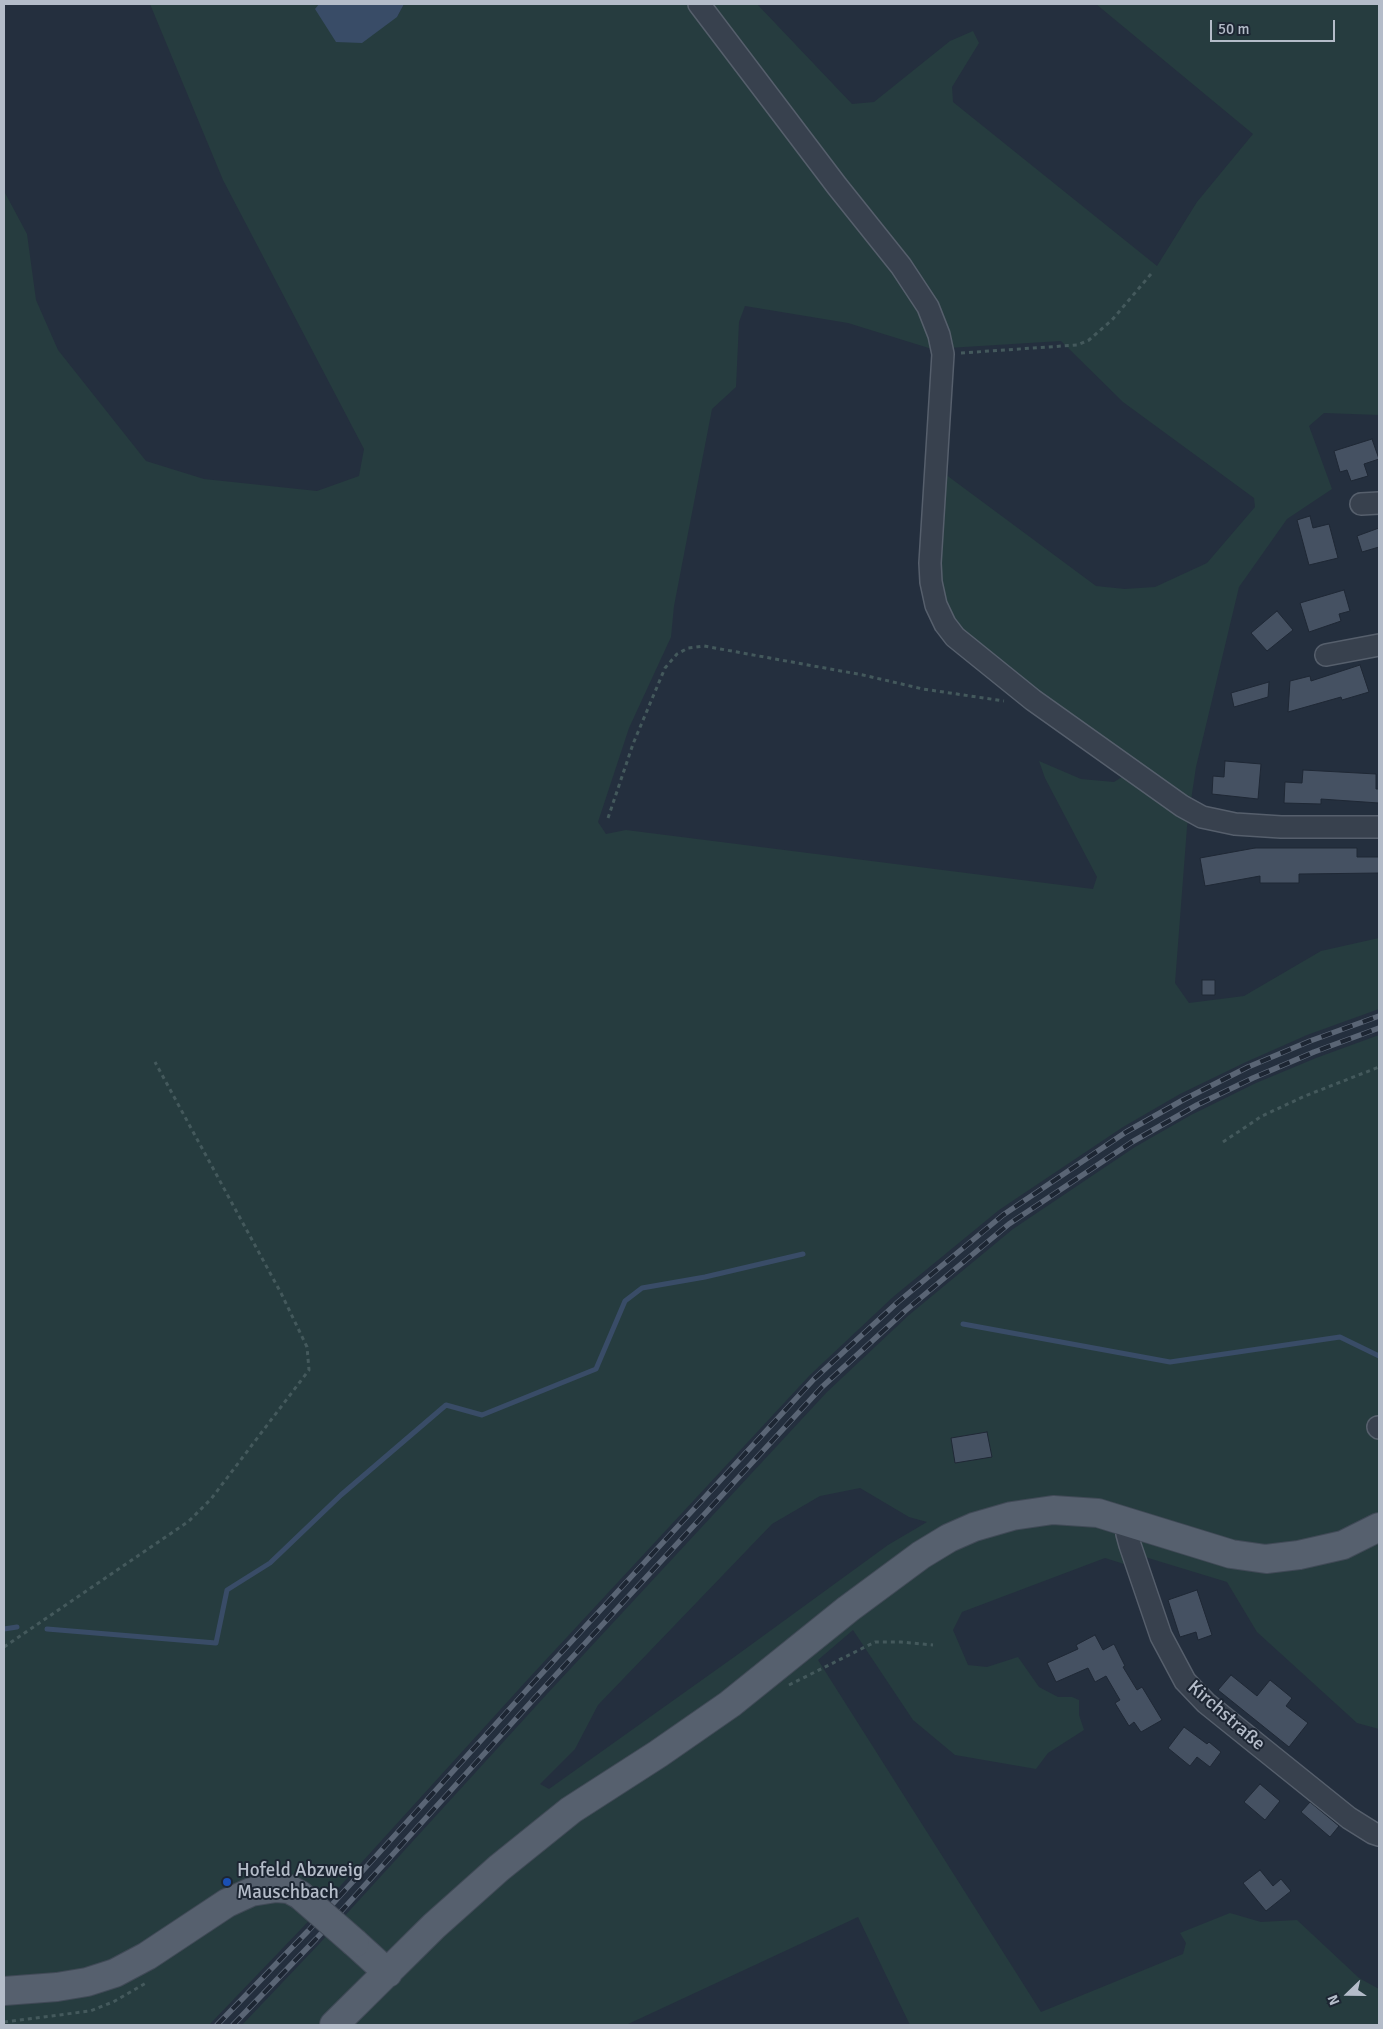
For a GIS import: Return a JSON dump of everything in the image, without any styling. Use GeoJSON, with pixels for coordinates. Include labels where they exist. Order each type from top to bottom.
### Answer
{"type":"FeatureCollection","features":[{"type":"Feature","properties":{"kind":"main road"},"geometry":{"type":"LineString","coordinates":[[345,2022],[388,1973],[434,1926],[499,1868],[571,1810],[658,1754],[730,1704],[848,1610],[921,1555],[949,1538],[974,1527],[1012,1516],[1053,1510],[1098,1513],[1231,1554],[1266,1559],[1299,1555],[1343,1545],[1379,1527]]}},
{"type":"Feature","properties":{"kind":"main road"},"geometry":{"type":"LineString","coordinates":[[4,1991],[79,1984],[115,1973],[147,1956],[227,1903],[251,1892],[276,1888],[289,1890],[300,1895],[388,1973]]}},
{"type":"Feature","properties":{"kind":"street"},"geometry":{"type":"LineString","coordinates":[[699,4],[837,186],[901,266],[928,307],[939,335],[943,354],[930,563],[931,582],[936,605],[945,624],[955,638],[1033,700],[1182,806],[1202,817],[1235,824],[1281,827],[1379,827]]}},
{"type":"Feature","properties":{"kind":"street"},"geometry":{"type":"LineString","coordinates":[[1326,655],[1379,645]]}},
{"type":"Feature","properties":{"kind":"street","name":"Kirchstraße"},"geometry":{"type":"LineString","coordinates":[[1129,1522],[1127,1534],[1130,1545],[1161,1636],[1185,1681],[1206,1703],[1349,1818],[1373,1833],[1379,1834]]}},
{"type":"Feature","properties":{"kind":"path"},"geometry":{"type":"LineString","coordinates":[[943,354],[1077,345],[1089,340],[1112,320],[1151,274]]}},
{"type":"Feature","properties":{"kind":"path"},"geometry":{"type":"LineString","coordinates":[[608,818],[633,744],[665,668],[677,654],[688,648],[704,646],[863,675],[923,689],[1022,704],[1033,700]]}},
{"type":"Feature","properties":{"kind":"path"},"geometry":{"type":"LineString","coordinates":[[4,1647],[189,1521],[211,1500],[309,1370],[307,1348],[285,1301],[155,1062]]}},
{"type":"Feature","properties":{"kind":"path"},"geometry":{"type":"LineString","coordinates":[[1223,1142],[1262,1116],[1305,1096],[1379,1067]]}},
{"type":"Feature","properties":{"kind":"path"},"geometry":{"type":"LineString","coordinates":[[756,1683],[774,1687],[793,1684],[875,1642],[933,1644]]}},
{"type":"Feature","properties":{"kind":"green space"},"geometry":{"type":"Polygon","coordinates":[[[150,4],[319,4],[316,9],[397,17],[404,4],[757,4],[852,104],[874,102],[950,41],[973,31],[979,43],[952,87],[953,102],[1157,266],[1197,202],[1253,134],[1096,4],[1379,4],[1379,415],[1324,413],[1309,426],[1332,489],[1287,519],[1239,587],[1196,767],[1187,827],[1175,983],[1189,1003],[1244,996],[1321,951],[1379,938],[1379,1009],[1307,1035],[1246,1062],[1180,1094],[1123,1127],[999,1210],[893,1297],[810,1375],[529,1678],[303,1927],[209,2025],[4,2025],[4,191],[27,234],[36,300],[58,350],[146,461],[204,479],[317,491],[359,476],[364,449],[223,180],[150,4]],[[745,306],[739,322],[736,387],[712,409],[674,606],[671,637],[629,728],[598,822],[606,834],[626,830],[1093,889],[1097,877],[1045,778],[1039,761],[1081,779],[1114,782],[1136,768],[962,634],[946,607],[939,585],[945,474],[1096,586],[1125,589],[1155,587],[1207,563],[1255,507],[1254,498],[1123,402],[1061,341],[932,349],[848,323],[745,306]]]}},
{"type":"Feature","properties":{"kind":"green space"},"geometry":{"type":"Polygon","coordinates":[[[1379,1035],[1379,1729],[1357,1723],[1257,1632],[1227,1582],[1145,1557],[1124,1564],[1105,1558],[962,1612],[953,1630],[968,1665],[987,1667],[1018,1657],[1039,1687],[1058,1697],[1072,1697],[1079,1700],[1079,1715],[1084,1730],[1048,1753],[1036,1769],[955,1755],[913,1720],[853,1630],[818,1660],[1041,2012],[1183,1954],[1186,1943],[1180,1933],[1230,1913],[1261,1922],[1297,1920],[1359,1978],[1379,1989],[1379,2025],[910,2025],[858,1917],[626,2025],[242,2025],[320,1943],[547,1694],[827,1392],[909,1315],[1013,1229],[1135,1147],[1191,1115],[1256,1083],[1379,1035]],[[860,1488],[820,1496],[772,1524],[598,1705],[575,1749],[540,1784],[549,1789],[888,1545],[927,1522],[909,1517],[860,1488]]]}},
{"type":"Feature","properties":{"kind":"water"},"geometry":{"type":"Polygon","coordinates":[[[319,4],[404,4],[397,17],[362,43],[336,42],[315,9],[319,4]]]}},
{"type":"Feature","properties":{"kind":"building"},"geometry":{"type":"Polygon","coordinates":[[[1372,439],[1379,459],[1364,464],[1368,476],[1351,481],[1347,470],[1340,472],[1334,451],[1372,439]]]}},
{"type":"Feature","properties":{"kind":"building"},"geometry":{"type":"Polygon","coordinates":[[[1310,516],[1313,528],[1329,524],[1338,558],[1309,565],[1297,520],[1310,516]]]}},
{"type":"Feature","properties":{"kind":"building"},"geometry":{"type":"Polygon","coordinates":[[[1379,528],[1379,547],[1362,552],[1357,536],[1379,528]]]}},
{"type":"Feature","properties":{"kind":"building"},"geometry":{"type":"Polygon","coordinates":[[[1344,590],[1350,611],[1339,614],[1341,621],[1309,632],[1300,603],[1344,590]]]}},
{"type":"Feature","properties":{"kind":"building"},"geometry":{"type":"Polygon","coordinates":[[[1277,611],[1293,630],[1267,651],[1251,633],[1277,611]]]}},
{"type":"Feature","properties":{"kind":"building"},"geometry":{"type":"Polygon","coordinates":[[[1360,665],[1369,692],[1342,700],[1341,697],[1288,712],[1290,681],[1310,676],[1311,681],[1360,665]]]}},
{"type":"Feature","properties":{"kind":"building"},"geometry":{"type":"Polygon","coordinates":[[[1269,682],[1268,697],[1234,707],[1231,693],[1269,682]]]}},
{"type":"Feature","properties":{"kind":"building"},"geometry":{"type":"Polygon","coordinates":[[[1225,761],[1261,764],[1258,799],[1212,794],[1213,776],[1224,777],[1225,761]]]}},
{"type":"Feature","properties":{"kind":"building"},"geometry":{"type":"Polygon","coordinates":[[[1303,770],[1376,774],[1376,789],[1379,789],[1379,803],[1321,799],[1321,804],[1284,803],[1285,782],[1302,783],[1303,770]]]}},
{"type":"Feature","properties":{"kind":"building"},"geometry":{"type":"Polygon","coordinates":[[[1255,848],[1357,848],[1357,857],[1379,857],[1379,873],[1299,874],[1299,883],[1260,883],[1260,876],[1205,886],[1200,858],[1255,848]]]}},
{"type":"Feature","properties":{"kind":"building"},"geometry":{"type":"Polygon","coordinates":[[[1202,980],[1215,980],[1215,995],[1202,995],[1202,980]]]}},
{"type":"Feature","properties":{"kind":"building"},"geometry":{"type":"Polygon","coordinates":[[[987,1432],[992,1457],[955,1463],[951,1438],[987,1432]]]}},
{"type":"Feature","properties":{"kind":"building"},"geometry":{"type":"Polygon","coordinates":[[[1197,1590],[1212,1635],[1198,1640],[1196,1632],[1180,1637],[1168,1600],[1197,1590]]]}},
{"type":"Feature","properties":{"kind":"building"},"geometry":{"type":"Polygon","coordinates":[[[1095,1635],[1103,1650],[1114,1644],[1125,1666],[1123,1667],[1137,1690],[1142,1687],[1162,1720],[1141,1732],[1134,1722],[1129,1726],[1115,1703],[1120,1700],[1106,1676],[1095,1682],[1088,1668],[1056,1682],[1047,1663],[1078,1649],[1076,1645],[1095,1635]]]}},
{"type":"Feature","properties":{"kind":"building"},"geometry":{"type":"Polygon","coordinates":[[[1231,1675],[1257,1696],[1270,1680],[1292,1698],[1286,1706],[1308,1723],[1289,1747],[1218,1690],[1231,1675]]]}},
{"type":"Feature","properties":{"kind":"building"},"geometry":{"type":"Polygon","coordinates":[[[1184,1727],[1207,1744],[1209,1742],[1221,1752],[1210,1767],[1197,1757],[1190,1766],[1168,1748],[1184,1727]]]}},
{"type":"Feature","properties":{"kind":"building"},"geometry":{"type":"Polygon","coordinates":[[[1260,1784],[1280,1801],[1265,1820],[1244,1802],[1260,1784]]]}},
{"type":"Feature","properties":{"kind":"building"},"geometry":{"type":"Polygon","coordinates":[[[1310,1802],[1339,1826],[1330,1837],[1301,1812],[1310,1802]]]}},
{"type":"Feature","properties":{"kind":"building"},"geometry":{"type":"Polygon","coordinates":[[[1260,1870],[1273,1886],[1281,1879],[1291,1891],[1266,1911],[1243,1883],[1260,1870]]]}},
{"type":"Feature","properties":{"kind":"waterway"},"geometry":{"type":"LineString","coordinates":[[47,1629],[216,1643],[227,1590],[270,1563],[341,1495],[446,1405],[482,1415],[596,1369],[625,1301],[642,1288],[705,1277],[803,1254]]}},
{"type":"Feature","properties":{"kind":"waterway"},"geometry":{"type":"LineString","coordinates":[[963,1324],[1170,1362],[1340,1337],[1379,1356]]}},
{"type":"Feature","properties":{"kind":"waterway"},"geometry":{"type":"LineString","coordinates":[[4,1629],[17,1627]]}},
{"type":"Feature","properties":{"kind":"railway"},"geometry":{"type":"LineString","coordinates":[[217,2025],[308,1931],[534,1682],[814,1379],[898,1302],[1003,1215],[1126,1132],[1248,1067],[1310,1041],[1379,1016]]}},
{"type":"Feature","properties":{"kind":"railway"},"geometry":{"type":"LineString","coordinates":[[233,2025],[316,1939],[542,1690],[822,1387],[905,1311],[1009,1224],[1132,1142],[1197,1105],[1253,1078],[1314,1052],[1379,1028]]}},
{"type":"Feature","properties":{"kind":"place","name":"Hofeld Abzweig Mauschbach"},"geometry":{"type":"Point","coordinates":[227,1882]}}]}
